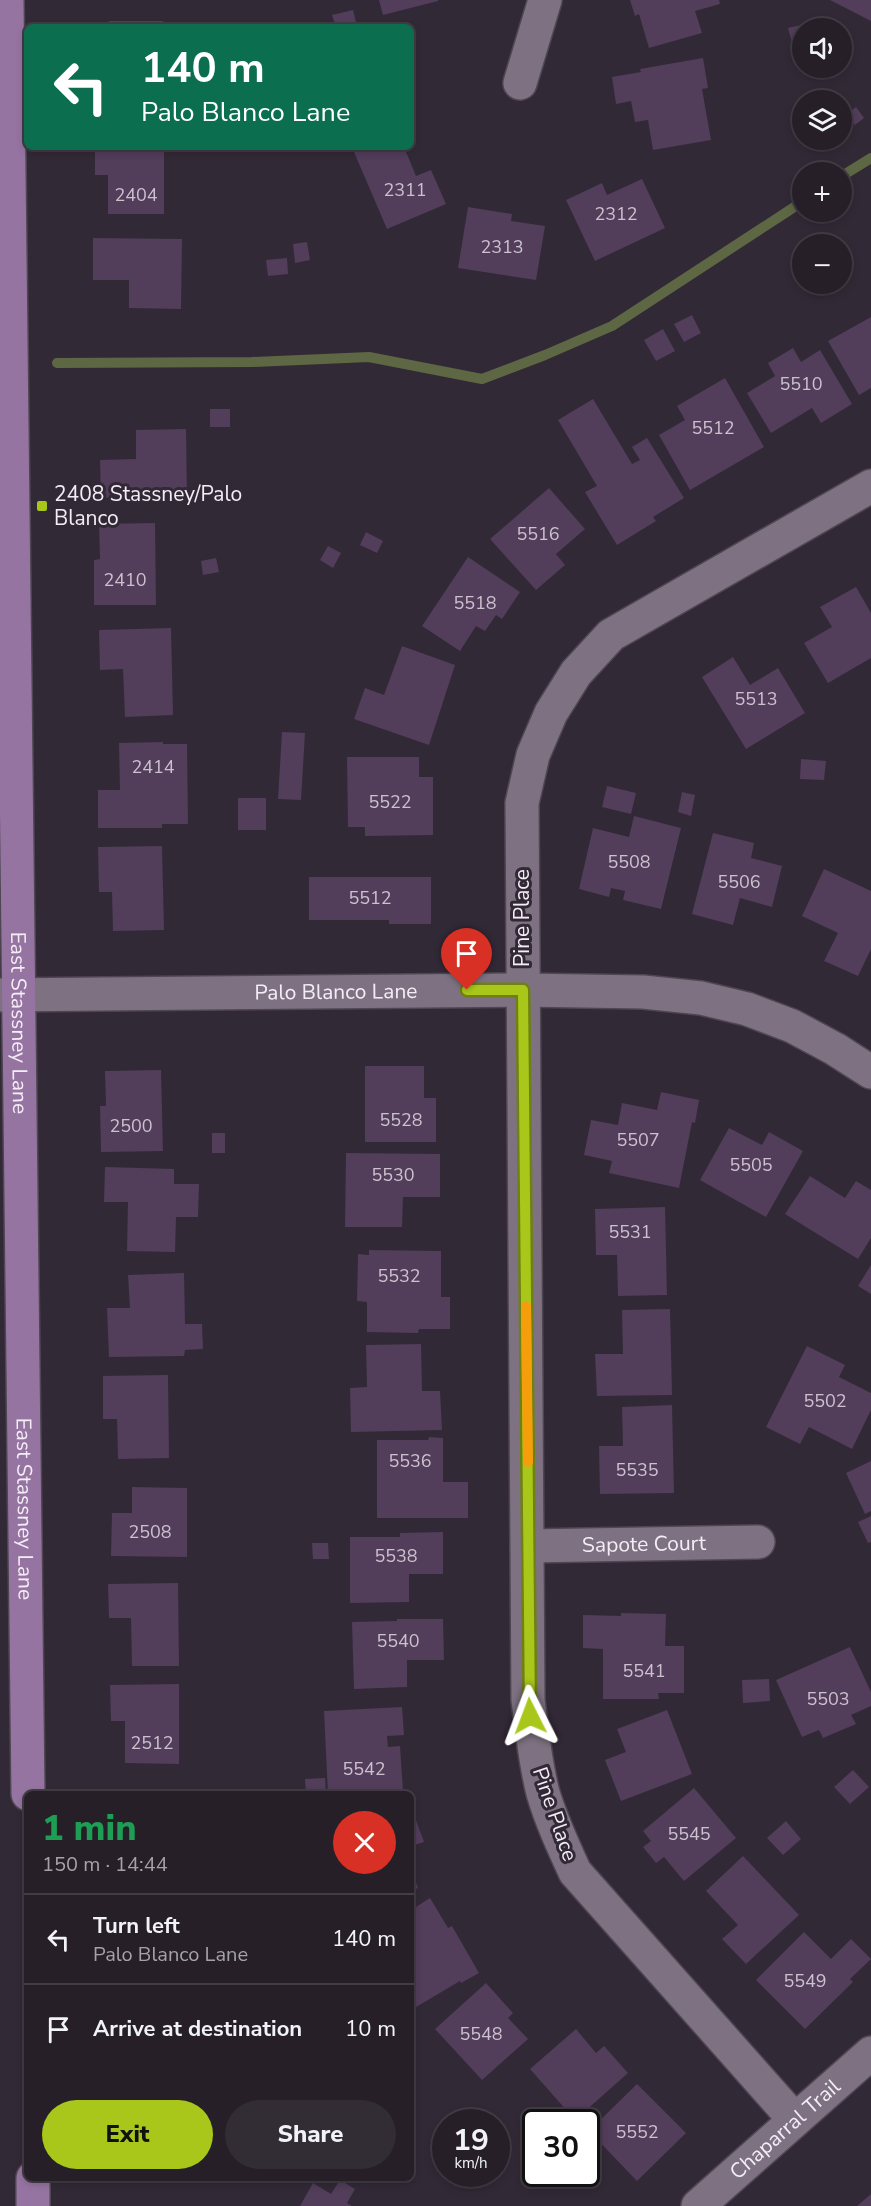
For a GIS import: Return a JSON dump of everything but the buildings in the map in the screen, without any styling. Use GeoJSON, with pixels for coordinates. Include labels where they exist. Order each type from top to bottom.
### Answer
{"type":"FeatureCollection","features":[{"type":"Feature","properties":{"kind":"main road","name":"East Stassney Lane"},"geometry":{"type":"LineString","coordinates":[[7,0],[12,402],[9,995],[28,1791]]}},
{"type":"Feature","properties":{"kind":"main road"},"geometry":{"type":"LineString","coordinates":[[33,2181],[33,2206]]}},
{"type":"Feature","properties":{"kind":"street"},"geometry":{"type":"LineString","coordinates":[[520,83],[545,0]]}},
{"type":"Feature","properties":{"kind":"street","name":"Pine Place"},"geometry":{"type":"LineString","coordinates":[[795,2120],[575,1872],[556,1832],[538,1771],[528,1700],[522,803],[533,755],[551,712],[591,655],[611,635],[871,486]]}},
{"type":"Feature","properties":{"kind":"street","name":"Palo Blanco Lane"},"geometry":{"type":"LineString","coordinates":[[9,995],[523,990],[643,992],[701,998],[747,1009],[792,1026],[871,1072]]}},
{"type":"Feature","properties":{"kind":"street","name":"Sapote Court"},"geometry":{"type":"LineString","coordinates":[[528,1546],[758,1542]]}},
{"type":"Feature","properties":{"kind":"street","name":"Chaparral Trail"},"geometry":{"type":"LineString","coordinates":[[698,2206],[871,2053]]}},
{"type":"Feature","properties":{"kind":"waterway"},"geometry":{"type":"LineString","coordinates":[[852,170],[871,158]]}},
{"type":"Feature","properties":{"kind":"waterway"},"geometry":{"type":"LineString","coordinates":[[57,363],[252,362],[369,357],[482,379],[612,326],[792,209]]}},
{"type":"Feature","properties":{"kind":"slow traffic"},"geometry":{"type":"LineString","coordinates":[[526,1306],[528,1462]]}},
{"type":"Feature","properties":{"kind":"place","name":"2408 Stassney/Palo Blanco"},"geometry":{"type":"Point","coordinates":[42,506]}},
{"type":"Feature","properties":{"kind":"route"},"geometry":{"type":"LineString","coordinates":[[467,990],[523,990],[528,1700],[530,1716]]}}]}
